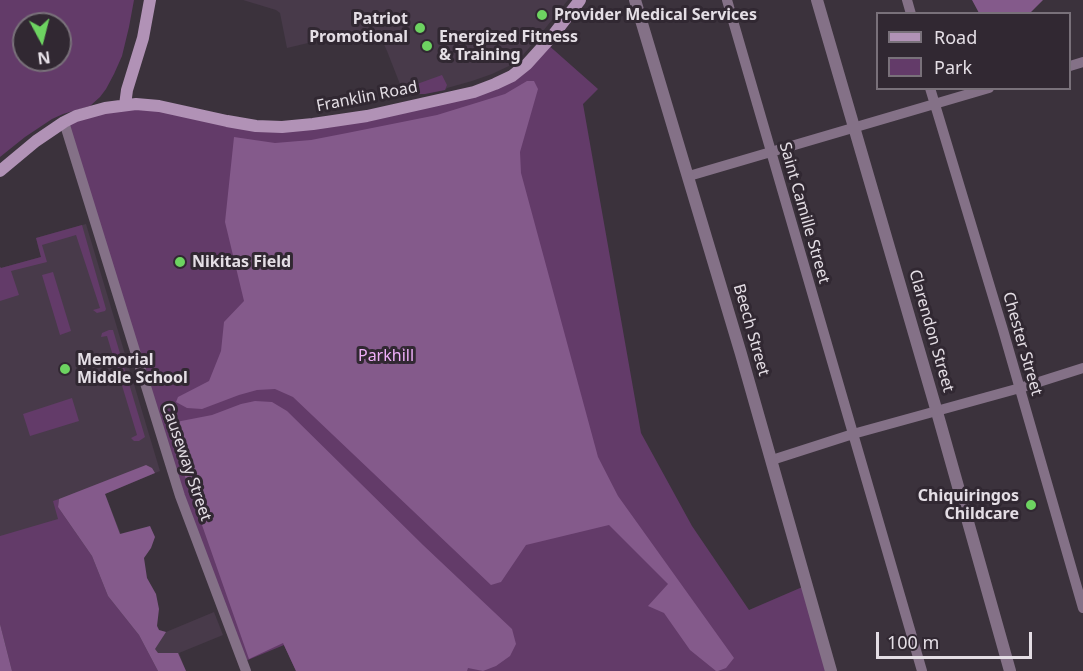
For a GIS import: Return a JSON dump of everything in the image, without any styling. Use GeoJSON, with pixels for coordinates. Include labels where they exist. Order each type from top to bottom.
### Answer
{"type":"FeatureCollection","features":[{"type":"Feature","properties":{"kind":"main road"},"geometry":{"type":"LineString","coordinates":[[125,105],[127,90],[143,38],[150,0]]}},
{"type":"Feature","properties":{"kind":"main road","name":"Franklin Road"},"geometry":{"type":"LineString","coordinates":[[0,171],[23,150],[64,122],[76,116],[105,108],[125,105],[159,106],[256,126],[282,127],[367,116],[474,92],[512,76],[527,64],[579,0]]}},
{"type":"Feature","properties":{"kind":"street","name":"Beech Street"},"geometry":{"type":"LineString","coordinates":[[635,0],[772,459],[831,671]]}},
{"type":"Feature","properties":{"kind":"street","name":"Saint Camille Street"},"geometry":{"type":"LineString","coordinates":[[727,0],[922,671]]}},
{"type":"Feature","properties":{"kind":"street","name":"Clarendon Street"},"geometry":{"type":"LineString","coordinates":[[817,0],[1010,671]]}},
{"type":"Feature","properties":{"kind":"street","name":"Chester Street"},"geometry":{"type":"LineString","coordinates":[[930,90],[1083,608]]}},
{"type":"Feature","properties":{"kind":"street"},"geometry":{"type":"LineString","coordinates":[[689,176],[982,90]]}},
{"type":"Feature","properties":{"kind":"street","name":"Causeway Street"},"geometry":{"type":"LineString","coordinates":[[64,122],[169,463],[246,671]]}},
{"type":"Feature","properties":{"kind":"street"},"geometry":{"type":"LineString","coordinates":[[772,459],[1083,368]]}},
{"type":"Feature","properties":{"kind":"shaded area"},"geometry":{"type":"Polygon","coordinates":[[[243,0],[568,0],[523,55],[509,66],[445,90],[405,97],[381,38],[371,32],[329,38],[287,48],[280,13],[243,0]]]}},
{"type":"Feature","properties":{"kind":"shaded area","name":"Memorial Middle School"},"geometry":{"type":"Polygon","coordinates":[[[86,224],[160,471],[105,494],[159,630],[166,632],[214,612],[223,635],[179,653],[186,671],[0,671],[0,267],[41,257],[36,238],[86,224]]]}},
{"type":"Feature","properties":{"kind":"green space"},"geometry":{"type":"Polygon","coordinates":[[[0,0],[134,0],[122,56],[100,97],[90,106],[52,119],[0,157],[0,0]]]}},
{"type":"Feature","properties":{"kind":"green space"},"geometry":{"type":"Polygon","coordinates":[[[972,0],[1043,0],[1031,12],[978,12],[972,0]]]}},
{"type":"Feature","properties":{"kind":"green space","name":"Parkhill"},"geometry":{"type":"Polygon","coordinates":[[[546,43],[598,89],[583,104],[641,433],[692,526],[749,610],[807,585],[831,671],[296,671],[284,645],[243,662],[169,463],[64,122],[125,105],[227,121],[313,124],[494,84],[546,43]]]}},
{"type":"Feature","properties":{"kind":"green space"},"geometry":{"type":"Polygon","coordinates":[[[442,75],[447,85],[445,90],[425,94],[415,92],[417,84],[442,75]]]}},
{"type":"Feature","properties":{"kind":"green space"},"geometry":{"type":"Polygon","coordinates":[[[527,81],[534,81],[538,89],[520,152],[521,173],[598,457],[618,496],[734,658],[726,668],[718,671],[690,650],[664,613],[648,606],[668,584],[609,525],[526,545],[501,582],[491,585],[293,397],[275,389],[257,390],[202,409],[187,408],[176,402],[178,397],[209,381],[221,351],[224,322],[244,301],[225,222],[234,137],[275,143],[311,140],[437,115],[505,94],[527,81]]]}},
{"type":"Feature","properties":{"kind":"green space"},"geometry":{"type":"Polygon","coordinates":[[[82,225],[105,311],[97,313],[93,310],[100,308],[76,235],[42,245],[47,262],[11,271],[19,295],[0,301],[0,267],[41,257],[36,238],[82,225]]]}},
{"type":"Feature","properties":{"kind":"green space"},"geometry":{"type":"Polygon","coordinates":[[[53,272],[71,331],[60,335],[42,275],[53,272]]]}},
{"type":"Feature","properties":{"kind":"green space"},"geometry":{"type":"Polygon","coordinates":[[[113,330],[145,437],[139,441],[131,438],[137,435],[107,336],[101,337],[102,333],[113,330]]]}},
{"type":"Feature","properties":{"kind":"green space"},"geometry":{"type":"Polygon","coordinates":[[[72,398],[79,421],[30,436],[23,414],[72,398]]]}},
{"type":"Feature","properties":{"kind":"green space"},"geometry":{"type":"Polygon","coordinates":[[[255,401],[272,402],[287,411],[512,629],[516,644],[510,656],[496,666],[483,671],[468,668],[467,671],[296,671],[283,643],[249,659],[176,451],[171,430],[176,422],[212,415],[255,401]]]}},
{"type":"Feature","properties":{"kind":"green space"},"geometry":{"type":"Polygon","coordinates":[[[146,465],[155,473],[105,494],[120,534],[150,526],[155,537],[144,558],[147,578],[156,594],[159,609],[157,626],[159,630],[166,632],[155,649],[158,653],[178,653],[186,671],[158,671],[139,635],[108,596],[92,556],[58,507],[59,499],[146,465]]]}},
{"type":"Feature","properties":{"kind":"green space"},"geometry":{"type":"Polygon","coordinates":[[[59,499],[58,507],[92,556],[108,596],[139,635],[158,671],[12,671],[0,624],[0,536],[58,519],[53,501],[59,499]]]}},
{"type":"Feature","properties":{"kind":"green space"},"geometry":{"type":"Polygon","coordinates":[[[0,624],[12,671],[0,671],[0,624]]]}},
{"type":"Feature","properties":{"kind":"place","name":"Provider Medical Services"},"geometry":{"type":"Point","coordinates":[542,15]}},
{"type":"Feature","properties":{"kind":"place","name":"Patriot Promotional"},"geometry":{"type":"Point","coordinates":[420,28]}},
{"type":"Feature","properties":{"kind":"place","name":"Energized Fitness & Training"},"geometry":{"type":"Point","coordinates":[427,46]}},
{"type":"Feature","properties":{"kind":"place","name":"Nikitas Field"},"geometry":{"type":"Point","coordinates":[180,262]}},
{"type":"Feature","properties":{"kind":"place","name":"Memorial Middle School"},"geometry":{"type":"Point","coordinates":[65,369]}},
{"type":"Feature","properties":{"kind":"place","name":"Chiquiringos Childcare"},"geometry":{"type":"Point","coordinates":[1031,505]}}]}
